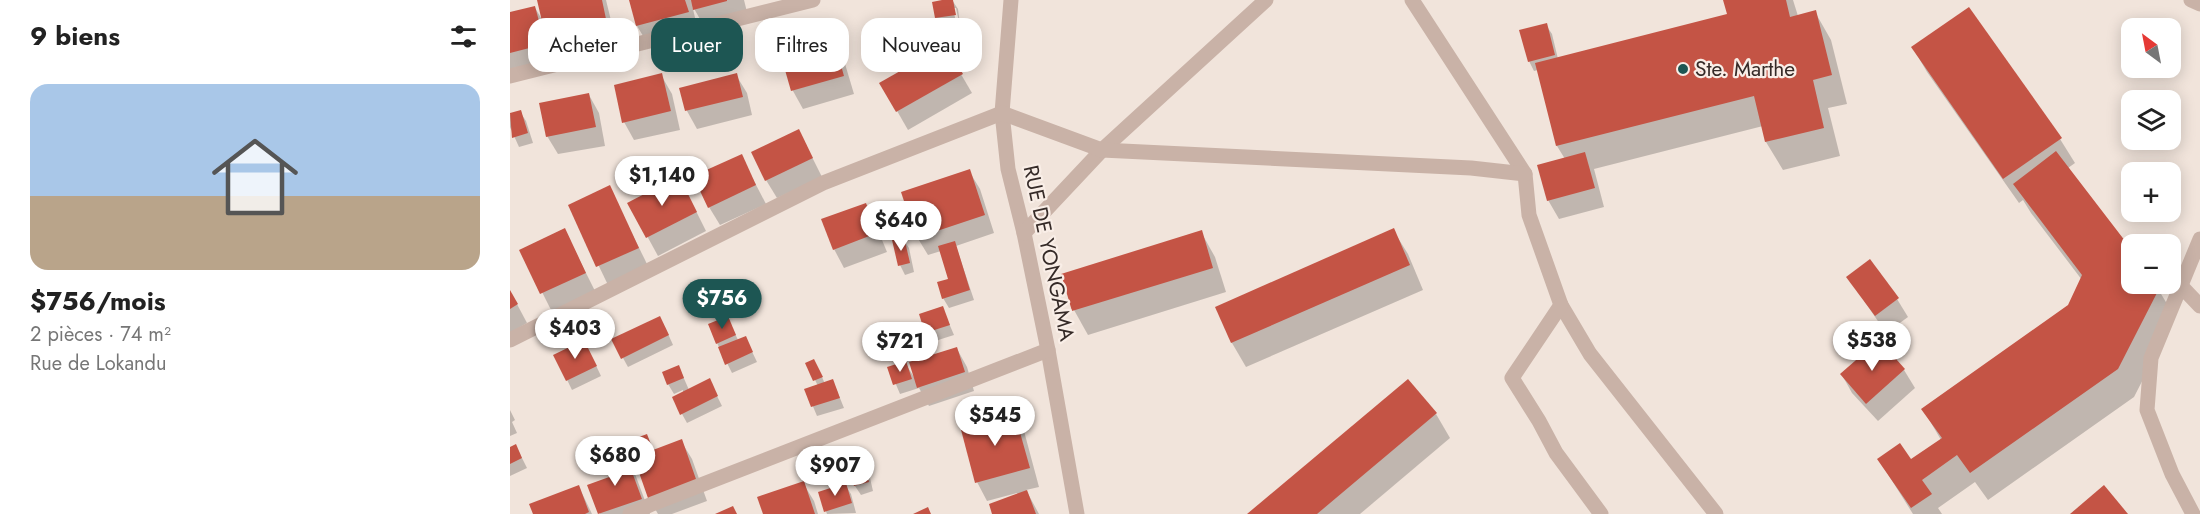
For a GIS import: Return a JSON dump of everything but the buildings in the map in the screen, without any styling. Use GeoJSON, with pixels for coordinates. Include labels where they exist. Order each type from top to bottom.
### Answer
{"type":"FeatureCollection","features":[{"type":"Feature","properties":{"kind":"street"},"geometry":{"type":"LineString","coordinates":[[510,76],[813,0]]}},
{"type":"Feature","properties":{"kind":"street","name":"RUE DE YONGAMA"},"geometry":{"type":"LineString","coordinates":[[1011,0],[1002,112],[1008,169],[1024,233],[1048,350],[1077,514]]}},
{"type":"Feature","properties":{"kind":"street"},"geometry":{"type":"LineString","coordinates":[[1024,233],[1102,150],[1266,0]]}},
{"type":"Feature","properties":{"kind":"street"},"geometry":{"type":"LineString","coordinates":[[1412,0],[1525,174],[1529,215],[1561,305],[1590,354],[1716,514]]}},
{"type":"Feature","properties":{"kind":"street"},"geometry":{"type":"LineString","coordinates":[[2191,0],[2200,4]]}},
{"type":"Feature","properties":{"kind":"street"},"geometry":{"type":"LineString","coordinates":[[510,340],[823,183],[1002,112],[1102,150],[1471,168],[1525,174]]}},
{"type":"Feature","properties":{"kind":"street"},"geometry":{"type":"LineString","coordinates":[[2200,240],[2181,286],[2200,306]]}},
{"type":"Feature","properties":{"kind":"street"},"geometry":{"type":"LineString","coordinates":[[2178,294],[2151,358],[2147,410],[2172,474],[2193,514]]}},
{"type":"Feature","properties":{"kind":"street"},"geometry":{"type":"LineString","coordinates":[[1561,305],[1512,378],[1556,453],[1601,514]]}},
{"type":"Feature","properties":{"kind":"street"},"geometry":{"type":"LineString","coordinates":[[630,514],[1048,350]]}},
{"type":"Feature","properties":{"kind":"place","name":"Ste. Marthe"},"geometry":{"type":"Point","coordinates":[1683,69]}}]}
